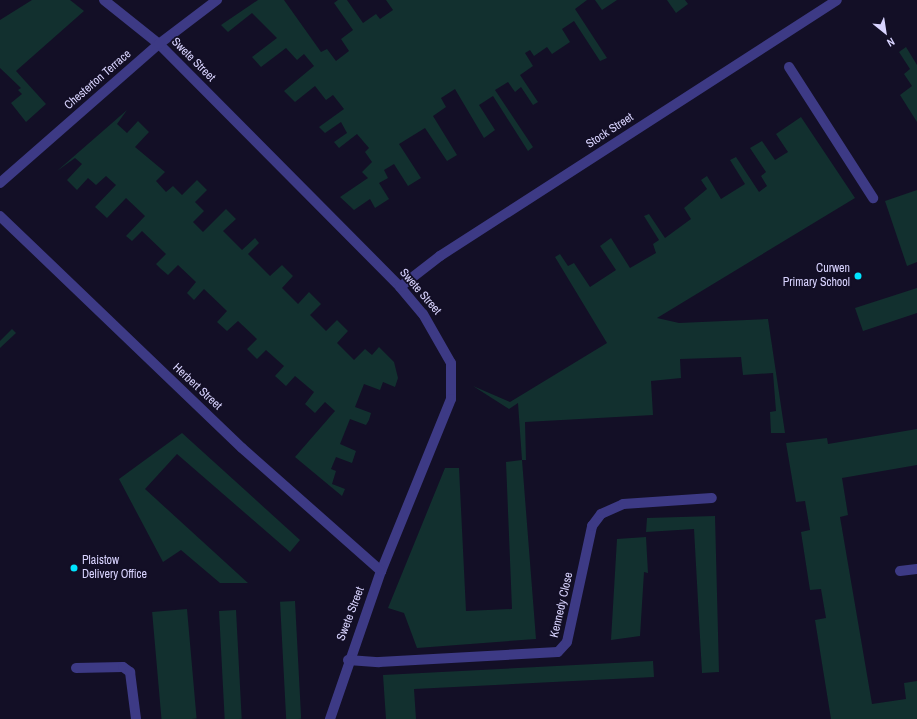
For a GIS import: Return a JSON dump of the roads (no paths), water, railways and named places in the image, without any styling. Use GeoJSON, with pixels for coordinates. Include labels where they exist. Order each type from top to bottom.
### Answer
{"type":"FeatureCollection","features":[{"type":"Feature","properties":{"kind":"street","name":"Swete Street"},"geometry":{"type":"LineString","coordinates":[[104,0],[159,44],[400,287],[423,314],[445,347],[451,363],[451,399],[348,660],[330,719]]}},
{"type":"Feature","properties":{"kind":"street","name":"Chesterton Terrace"},"geometry":{"type":"LineString","coordinates":[[0,183],[159,44],[218,0]]}},
{"type":"Feature","properties":{"kind":"street","name":"Stock Street"},"geometry":{"type":"LineString","coordinates":[[400,287],[447,252],[837,0]]}},
{"type":"Feature","properties":{"kind":"street"},"geometry":{"type":"LineString","coordinates":[[789,67],[873,198]]}},
{"type":"Feature","properties":{"kind":"street","name":"Herbert Street"},"geometry":{"type":"LineString","coordinates":[[0,216],[242,448],[382,571]]}},
{"type":"Feature","properties":{"kind":"street","name":"Kennedy Close"},"geometry":{"type":"LineString","coordinates":[[348,660],[379,662],[558,652],[567,642],[592,526],[601,514],[623,504],[712,498]]}},
{"type":"Feature","properties":{"kind":"street"},"geometry":{"type":"LineString","coordinates":[[900,571],[917,568]]}},
{"type":"Feature","properties":{"kind":"street"},"geometry":{"type":"LineString","coordinates":[[76,668],[123,667],[130,672],[136,719]]}},
{"type":"Feature","properties":{"kind":"place","name":"Curwen Primary School"},"geometry":{"type":"Point","coordinates":[858,276]}},
{"type":"Feature","properties":{"kind":"place","name":"Plaistow Delivery Office"},"geometry":{"type":"Point","coordinates":[74,568]}}]}
